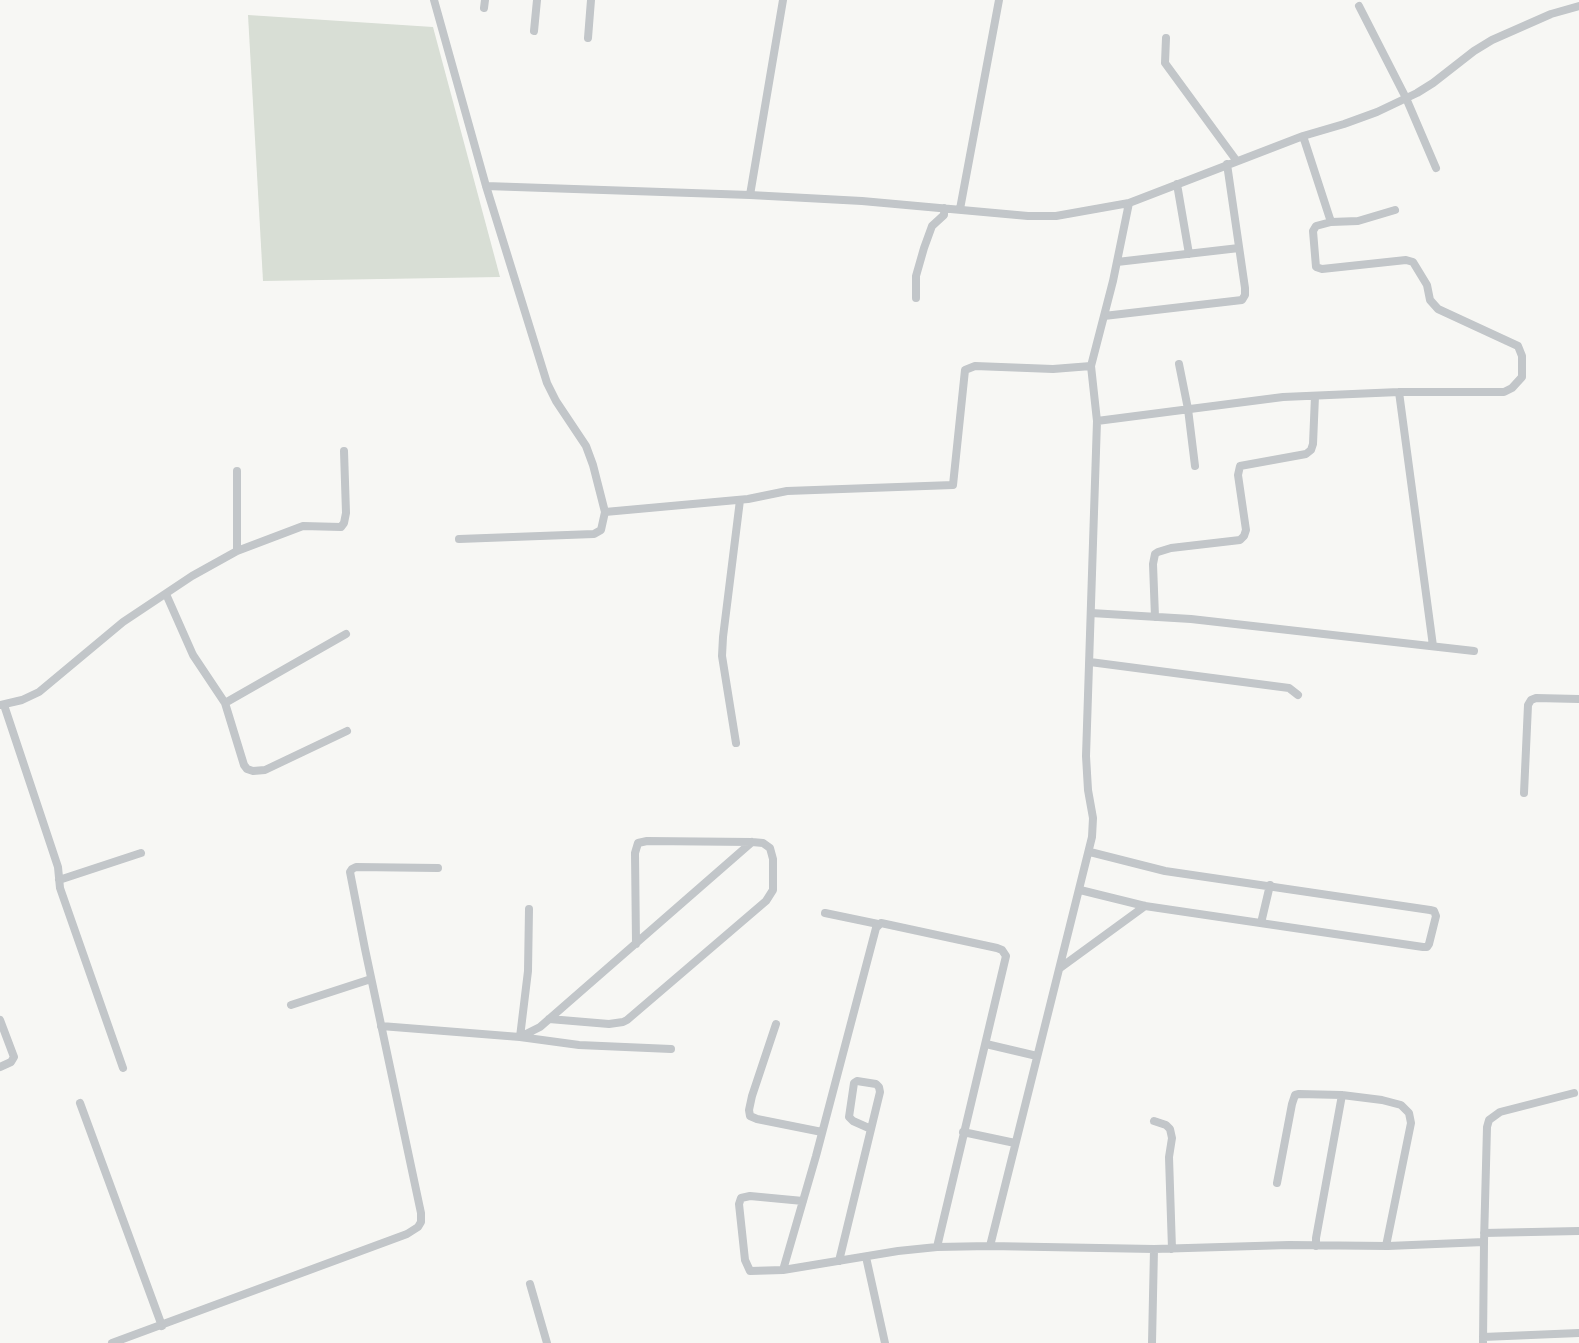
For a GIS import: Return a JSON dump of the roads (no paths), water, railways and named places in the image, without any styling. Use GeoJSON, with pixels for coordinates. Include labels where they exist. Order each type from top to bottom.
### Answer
{"type":"FeatureCollection","features":[{"type":"Feature","properties":{"kind":"street"},"geometry":{"type":"LineString","coordinates":[[434,0],[486,186],[550,392],[586,446],[605,512],[601,530],[594,534],[459,539]]}},
{"type":"Feature","properties":{"kind":"street"},"geometry":{"type":"LineString","coordinates":[[534,31],[537,0]]}},
{"type":"Feature","properties":{"kind":"street"},"geometry":{"type":"LineString","coordinates":[[588,38],[591,0]]}},
{"type":"Feature","properties":{"kind":"street"},"geometry":{"type":"LineString","coordinates":[[750,195],[783,0]]}},
{"type":"Feature","properties":{"kind":"street"},"geometry":{"type":"LineString","coordinates":[[960,209],[999,0]]}},
{"type":"Feature","properties":{"kind":"street"},"geometry":{"type":"LineString","coordinates":[[1359,6],[1406,98],[1436,168]]}},
{"type":"Feature","properties":{"kind":"street"},"geometry":{"type":"LineString","coordinates":[[486,186],[750,195],[960,209],[1028,216],[1056,216],[1129,202],[1236,160],[1344,124],[1406,98],[1433,83],[1492,40],[1551,14],[1579,6]]}},
{"type":"Feature","properties":{"kind":"street"},"geometry":{"type":"LineString","coordinates":[[1166,38],[1165,63],[1236,160]]}},
{"type":"Feature","properties":{"kind":"street"},"geometry":{"type":"LineString","coordinates":[[1303,136],[1331,222]]}},
{"type":"Feature","properties":{"kind":"street"},"geometry":{"type":"LineString","coordinates":[[1104,316],[1242,300],[1245,288],[1227,164]]}},
{"type":"Feature","properties":{"kind":"street"},"geometry":{"type":"LineString","coordinates":[[1177,184],[1189,254]]}},
{"type":"Feature","properties":{"kind":"street"},"geometry":{"type":"LineString","coordinates":[[990,1246],[1089,852],[1093,818],[1088,790],[1086,756],[1096,421],[1092,366],[1129,202]]}},
{"type":"Feature","properties":{"kind":"street"},"geometry":{"type":"LineString","coordinates":[[916,298],[916,276],[924,249],[932,226],[944,215],[944,208]]}},
{"type":"Feature","properties":{"kind":"street"},"geometry":{"type":"LineString","coordinates":[[1096,421],[1283,397],[1399,392],[1504,392],[1512,388],[1522,377],[1522,356],[1518,346],[1438,309],[1430,300],[1427,285],[1413,262],[1406,260],[1322,269],[1316,267],[1314,231],[1316,226],[1331,222],[1358,221],[1395,210]]}},
{"type":"Feature","properties":{"kind":"street"},"geometry":{"type":"LineString","coordinates":[[1117,262],[1239,248]]}},
{"type":"Feature","properties":{"kind":"street"},"geometry":{"type":"LineString","coordinates":[[1179,364],[1188,409],[1195,466]]}},
{"type":"Feature","properties":{"kind":"street"},"geometry":{"type":"LineString","coordinates":[[605,512],[740,500],[787,492],[951,486],[954,483],[965,369],[975,366],[1053,369],[1092,366]]}},
{"type":"Feature","properties":{"kind":"street"},"geometry":{"type":"LineString","coordinates":[[1399,392],[1433,646]]}},
{"type":"Feature","properties":{"kind":"street"},"geometry":{"type":"LineString","coordinates":[[1155,617],[1153,564],[1155,554],[1171,548],[1240,540],[1246,530],[1238,475],[1240,466],[1306,454],[1311,450],[1314,444],[1315,396]]}},
{"type":"Feature","properties":{"kind":"street"},"geometry":{"type":"LineString","coordinates":[[123,1068],[60,888],[58,867],[2,705],[22,700],[39,692],[109,632],[237,551],[303,526],[338,528],[343,525],[346,513],[344,451]]}},
{"type":"Feature","properties":{"kind":"street"},"geometry":{"type":"LineString","coordinates":[[237,471],[237,551]]}},
{"type":"Feature","properties":{"kind":"street"},"geometry":{"type":"LineString","coordinates":[[736,743],[722,656],[740,500]]}},
{"type":"Feature","properties":{"kind":"street"},"geometry":{"type":"LineString","coordinates":[[166,594],[193,655],[225,702],[244,765],[253,771],[265,770],[347,731]]}},
{"type":"Feature","properties":{"kind":"street"},"geometry":{"type":"LineString","coordinates":[[1091,612],[1191,619],[1474,651]]}},
{"type":"Feature","properties":{"kind":"street"},"geometry":{"type":"LineString","coordinates":[[225,702],[346,634]]}},
{"type":"Feature","properties":{"kind":"street"},"geometry":{"type":"LineString","coordinates":[[1089,662],[1289,688],[1298,695]]}},
{"type":"Feature","properties":{"kind":"street"},"geometry":{"type":"LineString","coordinates":[[1524,793],[1528,705],[1536,698],[1579,699]]}},
{"type":"Feature","properties":{"kind":"street"},"geometry":{"type":"LineString","coordinates":[[549,1019],[609,1024],[627,1020],[766,901],[772,890],[772,854],[767,845],[752,842],[647,841],[638,843],[635,853],[636,944]]}},
{"type":"Feature","properties":{"kind":"street"},"geometry":{"type":"LineString","coordinates":[[520,1037],[535,1031],[752,842]]}},
{"type":"Feature","properties":{"kind":"street"},"geometry":{"type":"LineString","coordinates":[[1080,890],[1145,906],[1423,947],[1428,944],[1436,916],[1434,911],[1430,910],[1165,871],[1089,852]]}},
{"type":"Feature","properties":{"kind":"street"},"geometry":{"type":"LineString","coordinates":[[59,880],[141,853]]}},
{"type":"Feature","properties":{"kind":"street"},"geometry":{"type":"LineString","coordinates":[[112,1343],[126,1341],[407,1234],[418,1227],[421,1222],[421,1213],[350,875],[352,869],[356,867],[438,868]]}},
{"type":"Feature","properties":{"kind":"street"},"geometry":{"type":"LineString","coordinates":[[1261,923],[1270,885]]}},
{"type":"Feature","properties":{"kind":"street"},"geometry":{"type":"LineString","coordinates":[[1060,968],[1145,906]]}},
{"type":"Feature","properties":{"kind":"street"},"geometry":{"type":"LineString","coordinates":[[520,1037],[528,971],[529,909]]}},
{"type":"Feature","properties":{"kind":"street"},"geometry":{"type":"LineString","coordinates":[[825,914],[878,924],[887,923],[997,948],[1005,953],[1006,960],[963,1131],[937,1248]]}},
{"type":"Feature","properties":{"kind":"street"},"geometry":{"type":"LineString","coordinates":[[783,1270],[878,924]]}},
{"type":"Feature","properties":{"kind":"street"},"geometry":{"type":"LineString","coordinates":[[291,1005],[371,979]]}},
{"type":"Feature","properties":{"kind":"street"},"geometry":{"type":"LineString","coordinates":[[0,1020],[14,1057],[11,1062],[0,1067]]}},
{"type":"Feature","properties":{"kind":"street"},"geometry":{"type":"LineString","coordinates":[[776,1024],[752,1096],[750,1116],[822,1132]]}},
{"type":"Feature","properties":{"kind":"street"},"geometry":{"type":"LineString","coordinates":[[381,1026],[520,1037],[579,1045],[670,1049]]}},
{"type":"Feature","properties":{"kind":"street"},"geometry":{"type":"LineString","coordinates":[[986,1044],[1037,1056]]}},
{"type":"Feature","properties":{"kind":"street"},"geometry":{"type":"LineString","coordinates":[[839,1260],[879,1097],[879,1087],[876,1084],[855,1082],[849,1117],[871,1129]]}},
{"type":"Feature","properties":{"kind":"street"},"geometry":{"type":"LineString","coordinates":[[1574,1093],[1500,1112],[1489,1119],[1484,1233],[1483,1340],[1541,1339],[1579,1333]]}},
{"type":"Feature","properties":{"kind":"street"},"geometry":{"type":"LineString","coordinates":[[1277,1183],[1295,1095],[1342,1095],[1401,1105],[1409,1113],[1411,1129],[1386,1246]]}},
{"type":"Feature","properties":{"kind":"street"},"geometry":{"type":"LineString","coordinates":[[1316,1246],[1342,1095]]}},
{"type":"Feature","properties":{"kind":"street"},"geometry":{"type":"LineString","coordinates":[[80,1103],[162,1326]]}},
{"type":"Feature","properties":{"kind":"street"},"geometry":{"type":"LineString","coordinates":[[1154,1121],[1170,1129],[1172,1138],[1170,1158],[1172,1249]]}},
{"type":"Feature","properties":{"kind":"street"},"geometry":{"type":"LineString","coordinates":[[963,1131],[1016,1143]]}},
{"type":"Feature","properties":{"kind":"street"},"geometry":{"type":"LineString","coordinates":[[803,1201],[743,1197],[740,1201],[745,1260],[748,1269],[752,1272],[783,1270],[898,1251],[990,1246],[1172,1249],[1386,1246],[1484,1242]]}},
{"type":"Feature","properties":{"kind":"street"},"geometry":{"type":"LineString","coordinates":[[1484,1233],[1579,1231]]}},
{"type":"Feature","properties":{"kind":"street"},"geometry":{"type":"LineString","coordinates":[[1152,1343],[1154,1249]]}},
{"type":"Feature","properties":{"kind":"street"},"geometry":{"type":"LineString","coordinates":[[866,1257],[885,1343]]}},
{"type":"Feature","properties":{"kind":"street"},"geometry":{"type":"LineString","coordinates":[[530,1284],[547,1343]]}}]}
